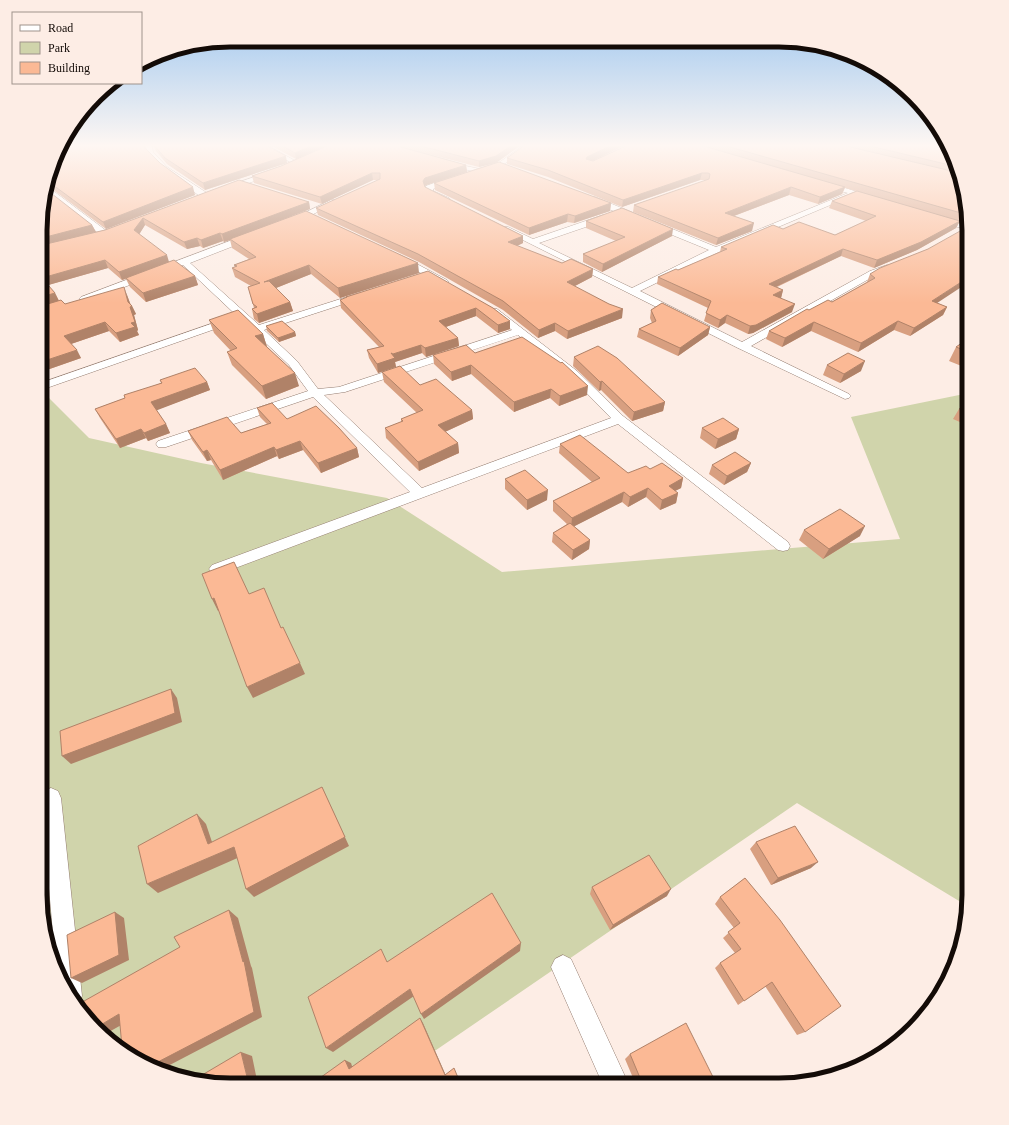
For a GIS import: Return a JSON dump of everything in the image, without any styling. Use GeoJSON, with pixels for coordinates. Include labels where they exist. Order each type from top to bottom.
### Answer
{"type":"FeatureCollection","features":[{"type":"Feature","properties":{"kind":"street"},"geometry":{"type":"LineString","coordinates":[[58,198],[104,234]]}},
{"type":"Feature","properties":{"kind":"street"},"geometry":{"type":"LineString","coordinates":[[441,198],[457,205]]}},
{"type":"Feature","properties":{"kind":"street"},"geometry":{"type":"LineString","coordinates":[[588,198],[716,250]]}},
{"type":"Feature","properties":{"kind":"street"},"geometry":{"type":"LineString","coordinates":[[633,291],[716,250],[844,198]]}},
{"type":"Feature","properties":{"kind":"street"},"geometry":{"type":"LineString","coordinates":[[870,198],[878,200]]}},
{"type":"Feature","properties":{"kind":"street"},"geometry":{"type":"LineString","coordinates":[[286,223],[308,209],[321,208],[342,199]]}},
{"type":"Feature","properties":{"kind":"street"},"geometry":{"type":"LineString","coordinates":[[533,242],[638,206]]}},
{"type":"Feature","properties":{"kind":"street"},"geometry":{"type":"LineString","coordinates":[[308,209],[322,221]]}},
{"type":"Feature","properties":{"kind":"street"},"geometry":{"type":"LineString","coordinates":[[930,216],[962,226]]}},
{"type":"Feature","properties":{"kind":"street"},"geometry":{"type":"LineString","coordinates":[[498,225],[845,396]]}},
{"type":"Feature","properties":{"kind":"street"},"geometry":{"type":"LineString","coordinates":[[956,235],[962,232]]}},
{"type":"Feature","properties":{"kind":"street"},"geometry":{"type":"LineString","coordinates":[[74,302],[136,280],[257,233]]}},
{"type":"Feature","properties":{"kind":"street"},"geometry":{"type":"LineString","coordinates":[[387,251],[451,285]]}},
{"type":"Feature","properties":{"kind":"street"},"geometry":{"type":"LineString","coordinates":[[183,261],[293,363],[315,393],[420,494]]}},
{"type":"Feature","properties":{"kind":"street"},"geometry":{"type":"LineString","coordinates":[[742,346],[873,274],[896,265]]}},
{"type":"Feature","properties":{"kind":"street"},"geometry":{"type":"LineString","coordinates":[[415,278],[430,274]]}},
{"type":"Feature","properties":{"kind":"street"},"geometry":{"type":"LineString","coordinates":[[257,329],[370,293]]}},
{"type":"Feature","properties":{"kind":"street"},"geometry":{"type":"LineString","coordinates":[[484,305],[498,313],[573,373],[619,419],[783,546]]}},
{"type":"Feature","properties":{"kind":"street"},"geometry":{"type":"LineString","coordinates":[[47,385],[243,316]]}},
{"type":"Feature","properties":{"kind":"street"},"geometry":{"type":"LineString","coordinates":[[162,444],[315,393],[341,390],[520,331]]}},
{"type":"Feature","properties":{"kind":"street"},"geometry":{"type":"LineString","coordinates":[[217,569],[619,419]]}},
{"type":"Feature","properties":{"kind":"street"},"geometry":{"type":"LineString","coordinates":[[51,798],[68,980]]}},
{"type":"Feature","properties":{"kind":"street"},"geometry":{"type":"LineString","coordinates":[[563,967],[613,1078]]}},
{"type":"Feature","properties":{"kind":"green space"},"geometry":{"type":"Polygon","coordinates":[[[962,394],[962,903],[797,803],[395,1078],[218,1078],[183,1072],[149,1059],[128,1047],[109,1033],[92,1016],[78,997],[66,976],[57,954],[53,942],[47,907],[47,396],[89,438],[201,463],[387,498],[502,572],[900,539],[851,417],[962,394]]]}},
{"type":"Feature","properties":{"kind":"building"},"geometry":{"type":"Polygon","coordinates":[[[50,198],[57,198],[92,225],[47,237],[47,218],[50,198]]]}},
{"type":"Feature","properties":{"kind":"building"},"geometry":{"type":"Polygon","coordinates":[[[70,198],[166,198],[103,222],[70,198]]]}},
{"type":"Feature","properties":{"kind":"building"},"geometry":{"type":"Polygon","coordinates":[[[192,198],[295,198],[309,202],[222,234],[220,233],[201,240],[197,238],[184,242],[143,218],[134,230],[167,255],[119,272],[105,260],[47,277],[47,244],[105,230],[192,198]]]}},
{"type":"Feature","properties":{"kind":"building"},"geometry":{"type":"Polygon","coordinates":[[[339,198],[446,198],[523,236],[508,242],[562,263],[571,259],[593,269],[567,282],[609,304],[623,309],[568,331],[555,323],[539,330],[503,301],[418,254],[316,208],[339,198]]]}},
{"type":"Feature","properties":{"kind":"building"},"geometry":{"type":"Polygon","coordinates":[[[465,198],[596,198],[611,203],[575,216],[568,214],[529,228],[465,198]]]}},
{"type":"Feature","properties":{"kind":"building"},"geometry":{"type":"Polygon","coordinates":[[[617,198],[630,198],[623,200],[617,198]]]}},
{"type":"Feature","properties":{"kind":"building"},"geometry":{"type":"Polygon","coordinates":[[[656,198],[764,198],[725,213],[754,223],[718,238],[634,205],[656,198]]]}},
{"type":"Feature","properties":{"kind":"building"},"geometry":{"type":"Polygon","coordinates":[[[841,198],[879,198],[960,221],[921,242],[877,260],[843,249],[769,284],[783,290],[773,295],[795,304],[756,325],[750,326],[727,315],[720,320],[706,313],[711,301],[658,277],[727,249],[721,247],[773,225],[783,229],[799,222],[835,235],[876,216],[832,201],[841,198]]]}},
{"type":"Feature","properties":{"kind":"building"},"geometry":{"type":"Polygon","coordinates":[[[907,198],[959,198],[961,213],[907,198]]]}},
{"type":"Feature","properties":{"kind":"building"},"geometry":{"type":"Polygon","coordinates":[[[622,208],[673,229],[603,264],[583,254],[625,237],[586,221],[622,208]]]}},
{"type":"Feature","properties":{"kind":"building"},"geometry":{"type":"Polygon","coordinates":[[[306,211],[418,263],[338,288],[309,265],[264,282],[269,281],[290,302],[257,314],[252,309],[257,307],[253,304],[248,287],[260,283],[232,268],[237,266],[234,265],[256,257],[230,239],[306,211]]]}},
{"type":"Feature","properties":{"kind":"building"},"geometry":{"type":"Polygon","coordinates":[[[962,230],[962,282],[932,301],[947,307],[914,328],[898,321],[861,343],[814,322],[785,338],[769,331],[807,309],[809,310],[828,300],[832,302],[875,278],[870,274],[880,268],[928,249],[962,230]]]}},
{"type":"Feature","properties":{"kind":"building"},"geometry":{"type":"Polygon","coordinates":[[[174,260],[195,276],[143,293],[126,278],[174,260]]]}},
{"type":"Feature","properties":{"kind":"building"},"geometry":{"type":"Polygon","coordinates":[[[428,271],[493,308],[510,321],[498,325],[476,308],[439,321],[458,338],[425,348],[421,345],[393,354],[391,353],[395,358],[377,364],[367,350],[384,346],[340,300],[428,271]]]}},
{"type":"Feature","properties":{"kind":"building"},"geometry":{"type":"Polygon","coordinates":[[[47,284],[55,293],[47,295],[47,284]]]}},
{"type":"Feature","properties":{"kind":"building"},"geometry":{"type":"Polygon","coordinates":[[[124,287],[128,302],[132,306],[130,307],[135,322],[131,323],[135,327],[116,333],[105,322],[64,336],[77,350],[47,360],[47,304],[61,300],[65,304],[124,287]]]}},
{"type":"Feature","properties":{"kind":"building"},"geometry":{"type":"Polygon","coordinates":[[[662,303],[710,327],[680,348],[639,329],[656,321],[651,310],[662,303]]]}},
{"type":"Feature","properties":{"kind":"building"},"geometry":{"type":"Polygon","coordinates":[[[238,310],[263,334],[255,336],[295,373],[262,386],[227,352],[237,348],[209,320],[238,310]]]}},
{"type":"Feature","properties":{"kind":"building"},"geometry":{"type":"Polygon","coordinates":[[[282,321],[295,332],[278,338],[266,326],[282,321]]]}},
{"type":"Feature","properties":{"kind":"building"},"geometry":{"type":"Polygon","coordinates":[[[522,337],[561,363],[562,362],[588,386],[560,396],[551,389],[514,402],[471,365],[451,372],[433,355],[466,345],[475,353],[522,337]]]}},
{"type":"Feature","properties":{"kind":"building"},"geometry":{"type":"Polygon","coordinates":[[[962,343],[962,349],[956,347],[962,343]]]}},
{"type":"Feature","properties":{"kind":"building"},"geometry":{"type":"Polygon","coordinates":[[[598,346],[617,358],[665,402],[634,412],[602,381],[600,382],[574,357],[598,346]]]}},
{"type":"Feature","properties":{"kind":"building"},"geometry":{"type":"Polygon","coordinates":[[[848,353],[865,361],[844,374],[827,365],[848,353]]]}},
{"type":"Feature","properties":{"kind":"building"},"geometry":{"type":"Polygon","coordinates":[[[400,366],[420,385],[436,379],[472,410],[438,425],[458,443],[418,462],[385,428],[403,421],[401,419],[423,410],[382,372],[400,366]]]}},
{"type":"Feature","properties":{"kind":"building"},"geometry":{"type":"Polygon","coordinates":[[[195,368],[207,382],[151,402],[166,424],[144,433],[141,429],[116,439],[95,409],[125,398],[124,395],[162,383],[160,380],[195,368]]]}},
{"type":"Feature","properties":{"kind":"building"},"geometry":{"type":"Polygon","coordinates":[[[272,403],[287,419],[316,406],[357,448],[318,463],[300,441],[276,450],[274,447],[220,470],[207,450],[203,452],[188,431],[227,417],[241,433],[271,423],[257,408],[272,403]]]}},
{"type":"Feature","properties":{"kind":"building"},"geometry":{"type":"Polygon","coordinates":[[[723,418],[739,429],[718,439],[702,428],[723,418]]]}},
{"type":"Feature","properties":{"kind":"building"},"geometry":{"type":"Polygon","coordinates":[[[580,435],[628,473],[646,466],[650,469],[662,463],[683,478],[669,486],[678,493],[662,500],[648,488],[630,497],[624,492],[572,518],[553,501],[600,478],[560,444],[580,435]]]}},
{"type":"Feature","properties":{"kind":"building"},"geometry":{"type":"Polygon","coordinates":[[[735,452],[751,463],[727,476],[712,465],[735,452]]]}},
{"type":"Feature","properties":{"kind":"building"},"geometry":{"type":"Polygon","coordinates":[[[525,470],[548,490],[527,500],[505,479],[525,470]]]}},
{"type":"Feature","properties":{"kind":"building"},"geometry":{"type":"Polygon","coordinates":[[[840,509],[865,526],[829,549],[804,530],[840,509]]]}},
{"type":"Feature","properties":{"kind":"building"},"geometry":{"type":"Polygon","coordinates":[[[570,523],[590,540],[573,550],[553,533],[570,523]]]}},
{"type":"Feature","properties":{"kind":"building"},"geometry":{"type":"Polygon","coordinates":[[[234,562],[249,594],[264,588],[281,628],[283,627],[300,663],[247,687],[214,598],[212,599],[202,574],[234,562]]]}},
{"type":"Feature","properties":{"kind":"building"},"geometry":{"type":"Polygon","coordinates":[[[171,689],[175,713],[62,756],[60,731],[171,689]]]}},
{"type":"Feature","properties":{"kind":"building"},"geometry":{"type":"Polygon","coordinates":[[[322,787],[345,837],[246,889],[234,847],[147,884],[138,846],[197,814],[208,844],[322,787]]]}},
{"type":"Feature","properties":{"kind":"building"},"geometry":{"type":"Polygon","coordinates":[[[795,826],[818,862],[778,878],[756,842],[795,826]]]}},
{"type":"Feature","properties":{"kind":"building"},"geometry":{"type":"Polygon","coordinates":[[[649,855],[671,889],[613,925],[592,887],[649,855]]]}},
{"type":"Feature","properties":{"kind":"building"},"geometry":{"type":"Polygon","coordinates":[[[745,878],[780,920],[841,1006],[805,1032],[772,982],[744,1001],[720,963],[741,949],[728,932],[740,923],[720,897],[745,878]]]}},
{"type":"Feature","properties":{"kind":"building"},"geometry":{"type":"Polygon","coordinates":[[[492,893],[521,943],[421,1014],[410,989],[326,1048],[308,997],[381,949],[387,962],[492,893]]]}},
{"type":"Feature","properties":{"kind":"building"},"geometry":{"type":"Polygon","coordinates":[[[229,910],[243,962],[244,961],[254,1012],[157,1063],[138,1053],[122,1042],[119,1014],[101,1025],[92,1016],[82,1002],[180,947],[174,937],[229,910]]]}},
{"type":"Feature","properties":{"kind":"building"},"geometry":{"type":"Polygon","coordinates":[[[115,912],[119,955],[71,978],[67,935],[115,912]]]}},
{"type":"Feature","properties":{"kind":"building"},"geometry":{"type":"Polygon","coordinates":[[[420,1018],[445,1075],[454,1068],[458,1078],[320,1078],[345,1060],[349,1069],[420,1018]]]}},
{"type":"Feature","properties":{"kind":"building"},"geometry":{"type":"Polygon","coordinates":[[[686,1023],[714,1078],[640,1078],[630,1054],[686,1023]]]}},
{"type":"Feature","properties":{"kind":"building"},"geometry":{"type":"Polygon","coordinates":[[[241,1052],[247,1078],[218,1078],[202,1075],[241,1052]]]}}]}
